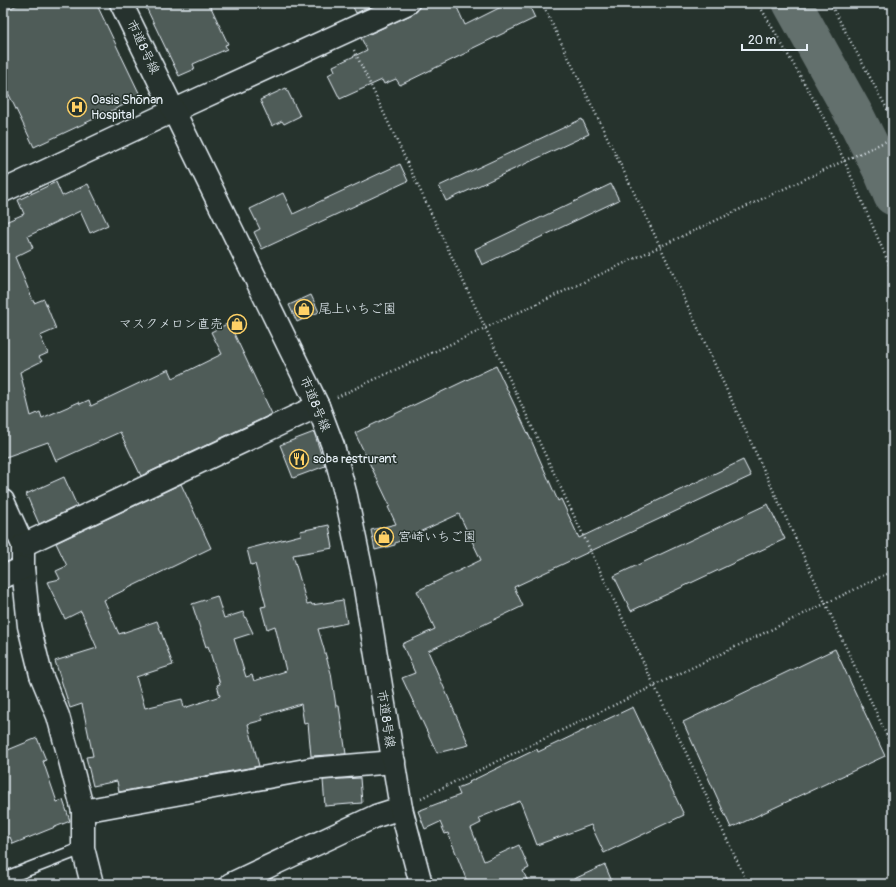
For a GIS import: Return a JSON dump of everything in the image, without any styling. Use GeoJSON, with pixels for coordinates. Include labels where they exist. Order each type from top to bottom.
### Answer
{"type":"FeatureCollection","features":[{"type":"Feature","properties":{"kind":"street","name":"市道8号線"},"geometry":{"type":"LineString","coordinates":[[121,3],[318,406],[333,446],[346,496],[364,582],[401,808],[421,884]]}},
{"type":"Feature","properties":{"kind":"street"},"geometry":{"type":"LineString","coordinates":[[3,191],[346,32],[395,6]]}},
{"type":"Feature","properties":{"kind":"street"},"geometry":{"type":"LineString","coordinates":[[23,545],[318,406]]}},
{"type":"Feature","properties":{"kind":"street"},"geometry":{"type":"LineString","coordinates":[[3,501],[23,545],[23,568],[28,626],[41,675],[62,729],[83,811],[83,848],[92,884]]}},
{"type":"Feature","properties":{"kind":"street"},"geometry":{"type":"LineString","coordinates":[[3,577],[23,568]]}},
{"type":"Feature","properties":{"kind":"street"},"geometry":{"type":"LineString","coordinates":[[83,811],[311,769],[394,762]]}},
{"type":"Feature","properties":{"kind":"street"},"geometry":{"type":"LineString","coordinates":[[231,884],[376,816],[401,808]]}},
{"type":"Feature","properties":{"kind":"lane"},"geometry":{"type":"LineString","coordinates":[[3,880],[83,848]]}},
{"type":"Feature","properties":{"kind":"path"},"geometry":{"type":"LineString","coordinates":[[542,3],[660,246],[893,749]]}},
{"type":"Feature","properties":{"kind":"path"},"geometry":{"type":"LineString","coordinates":[[758,3],[821,112],[844,160],[893,274]]}},
{"type":"Feature","properties":{"kind":"path"},"geometry":{"type":"LineString","coordinates":[[830,3],[893,120]]}},
{"type":"Feature","properties":{"kind":"path"},"geometry":{"type":"LineString","coordinates":[[346,32],[748,884]]}},
{"type":"Feature","properties":{"kind":"path"},"geometry":{"type":"LineString","coordinates":[[318,406],[893,138]]}},
{"type":"Feature","properties":{"kind":"path"},"geometry":{"type":"LineString","coordinates":[[401,808],[893,571]]}},
{"type":"Feature","properties":{"kind":"building"},"geometry":{"type":"Polygon","coordinates":[[[21,3],[96,3],[141,97],[34,147],[3,82],[3,12],[21,3]]]}},
{"type":"Feature","properties":{"kind":"building"},"geometry":{"type":"Polygon","coordinates":[[[144,3],[209,3],[228,44],[225,45],[227,49],[193,64],[195,69],[179,76],[144,3]]]}},
{"type":"Feature","properties":{"kind":"building"},"geometry":{"type":"Polygon","coordinates":[[[351,3],[378,3],[356,13],[351,3]]]}},
{"type":"Feature","properties":{"kind":"building"},"geometry":{"type":"Polygon","coordinates":[[[420,3],[455,3],[465,25],[509,3],[528,3],[535,18],[400,85],[396,79],[384,84],[382,80],[340,99],[328,75],[335,71],[333,66],[367,50],[361,38],[413,14],[418,10],[420,3]]]}},
{"type":"Feature","properties":{"kind":"building"},"geometry":{"type":"Polygon","coordinates":[[[286,88],[300,116],[284,124],[282,121],[272,126],[260,100],[286,88]]]}},
{"type":"Feature","properties":{"kind":"building"},"geometry":{"type":"Polygon","coordinates":[[[582,119],[589,134],[446,201],[439,186],[582,119]]]}},
{"type":"Feature","properties":{"kind":"building"},"geometry":{"type":"Polygon","coordinates":[[[400,164],[408,181],[262,249],[254,232],[260,229],[250,209],[283,193],[293,214],[400,164]]]}},
{"type":"Feature","properties":{"kind":"building"},"geometry":{"type":"Polygon","coordinates":[[[56,182],[62,196],[88,184],[108,225],[90,233],[80,211],[28,236],[33,248],[15,257],[34,303],[44,299],[56,329],[40,336],[48,353],[39,357],[42,361],[20,372],[31,416],[40,412],[42,418],[79,402],[80,404],[89,400],[91,406],[169,369],[173,378],[222,354],[211,332],[229,323],[272,414],[141,476],[120,432],[56,461],[48,442],[3,458],[3,223],[24,214],[18,200],[56,182]]]}},
{"type":"Feature","properties":{"kind":"building"},"geometry":{"type":"Polygon","coordinates":[[[611,184],[619,200],[482,265],[475,249],[611,184]]]}},
{"type":"Feature","properties":{"kind":"building"},"geometry":{"type":"Polygon","coordinates":[[[311,295],[319,312],[297,322],[289,305],[311,295]]]}},
{"type":"Feature","properties":{"kind":"building"},"geometry":{"type":"Polygon","coordinates":[[[496,366],[558,501],[561,499],[579,538],[743,460],[751,476],[514,587],[523,606],[428,651],[469,745],[437,753],[402,678],[415,673],[402,644],[435,629],[417,591],[481,560],[459,514],[395,543],[395,545],[375,550],[371,530],[396,524],[388,507],[390,506],[355,433],[496,366]]]}},
{"type":"Feature","properties":{"kind":"building"},"geometry":{"type":"Polygon","coordinates":[[[314,432],[325,466],[293,478],[280,445],[314,432]]]}},
{"type":"Feature","properties":{"kind":"building"},"geometry":{"type":"Polygon","coordinates":[[[64,477],[77,506],[39,524],[26,494],[64,477]]]}},
{"type":"Feature","properties":{"kind":"building"},"geometry":{"type":"Polygon","coordinates":[[[181,484],[211,548],[104,600],[119,634],[157,621],[173,665],[136,677],[145,708],[182,699],[184,708],[220,696],[217,685],[220,684],[208,646],[206,647],[192,604],[217,596],[224,618],[243,612],[253,633],[234,639],[246,677],[252,675],[254,681],[286,671],[275,626],[267,629],[261,607],[266,606],[255,564],[251,565],[247,549],[301,535],[300,531],[329,525],[333,548],[293,555],[307,604],[311,603],[312,605],[343,600],[347,623],[318,629],[331,673],[336,706],[339,706],[346,754],[311,756],[308,723],[304,724],[301,704],[261,716],[263,720],[248,724],[259,766],[119,792],[117,781],[93,786],[86,757],[93,756],[82,704],[70,708],[55,661],[97,648],[81,611],[65,619],[47,582],[60,579],[56,571],[67,566],[56,543],[181,484]]]}},
{"type":"Feature","properties":{"kind":"building"},"geometry":{"type":"Polygon","coordinates":[[[768,504],[785,539],[631,611],[614,576],[768,504]]]}},
{"type":"Feature","properties":{"kind":"building"},"geometry":{"type":"Polygon","coordinates":[[[835,649],[885,756],[731,828],[683,722],[835,649]]]}},
{"type":"Feature","properties":{"kind":"building"},"geometry":{"type":"Polygon","coordinates":[[[633,707],[684,815],[604,853],[591,825],[537,845],[520,801],[479,818],[481,823],[471,828],[484,861],[519,845],[529,868],[523,871],[529,884],[468,884],[448,833],[445,834],[440,822],[425,829],[418,811],[460,795],[457,788],[470,783],[469,782],[537,749],[538,752],[633,707]]]}},
{"type":"Feature","properties":{"kind":"building"},"geometry":{"type":"Polygon","coordinates":[[[37,738],[46,760],[43,761],[57,802],[63,800],[70,821],[13,844],[10,837],[3,840],[3,752],[37,738]]]}},
{"type":"Feature","properties":{"kind":"building"},"geometry":{"type":"Polygon","coordinates":[[[360,778],[362,803],[325,806],[323,780],[360,778]]]}},
{"type":"Feature","properties":{"kind":"building"},"geometry":{"type":"Polygon","coordinates":[[[605,865],[613,884],[563,884],[605,865]]]}},
{"type":"Feature","properties":{"kind":"waterway"},"geometry":{"type":"LineString","coordinates":[[792,3],[856,118],[883,172],[893,196]]}},
{"type":"Feature","properties":{"kind":"place","name":"Oasis Shōnan Hospital"},"geometry":{"type":"Point","coordinates":[77,107]}},
{"type":"Feature","properties":{"kind":"place","name":"尾上いちご園"},"geometry":{"type":"Point","coordinates":[304,309]}},
{"type":"Feature","properties":{"kind":"place","name":"マスクメロン直売"},"geometry":{"type":"Point","coordinates":[237,324]}},
{"type":"Feature","properties":{"kind":"place","name":"soba restrurant"},"geometry":{"type":"Point","coordinates":[299,459]}},
{"type":"Feature","properties":{"kind":"place","name":"宮崎いちご園"},"geometry":{"type":"Point","coordinates":[384,537]}}]}
